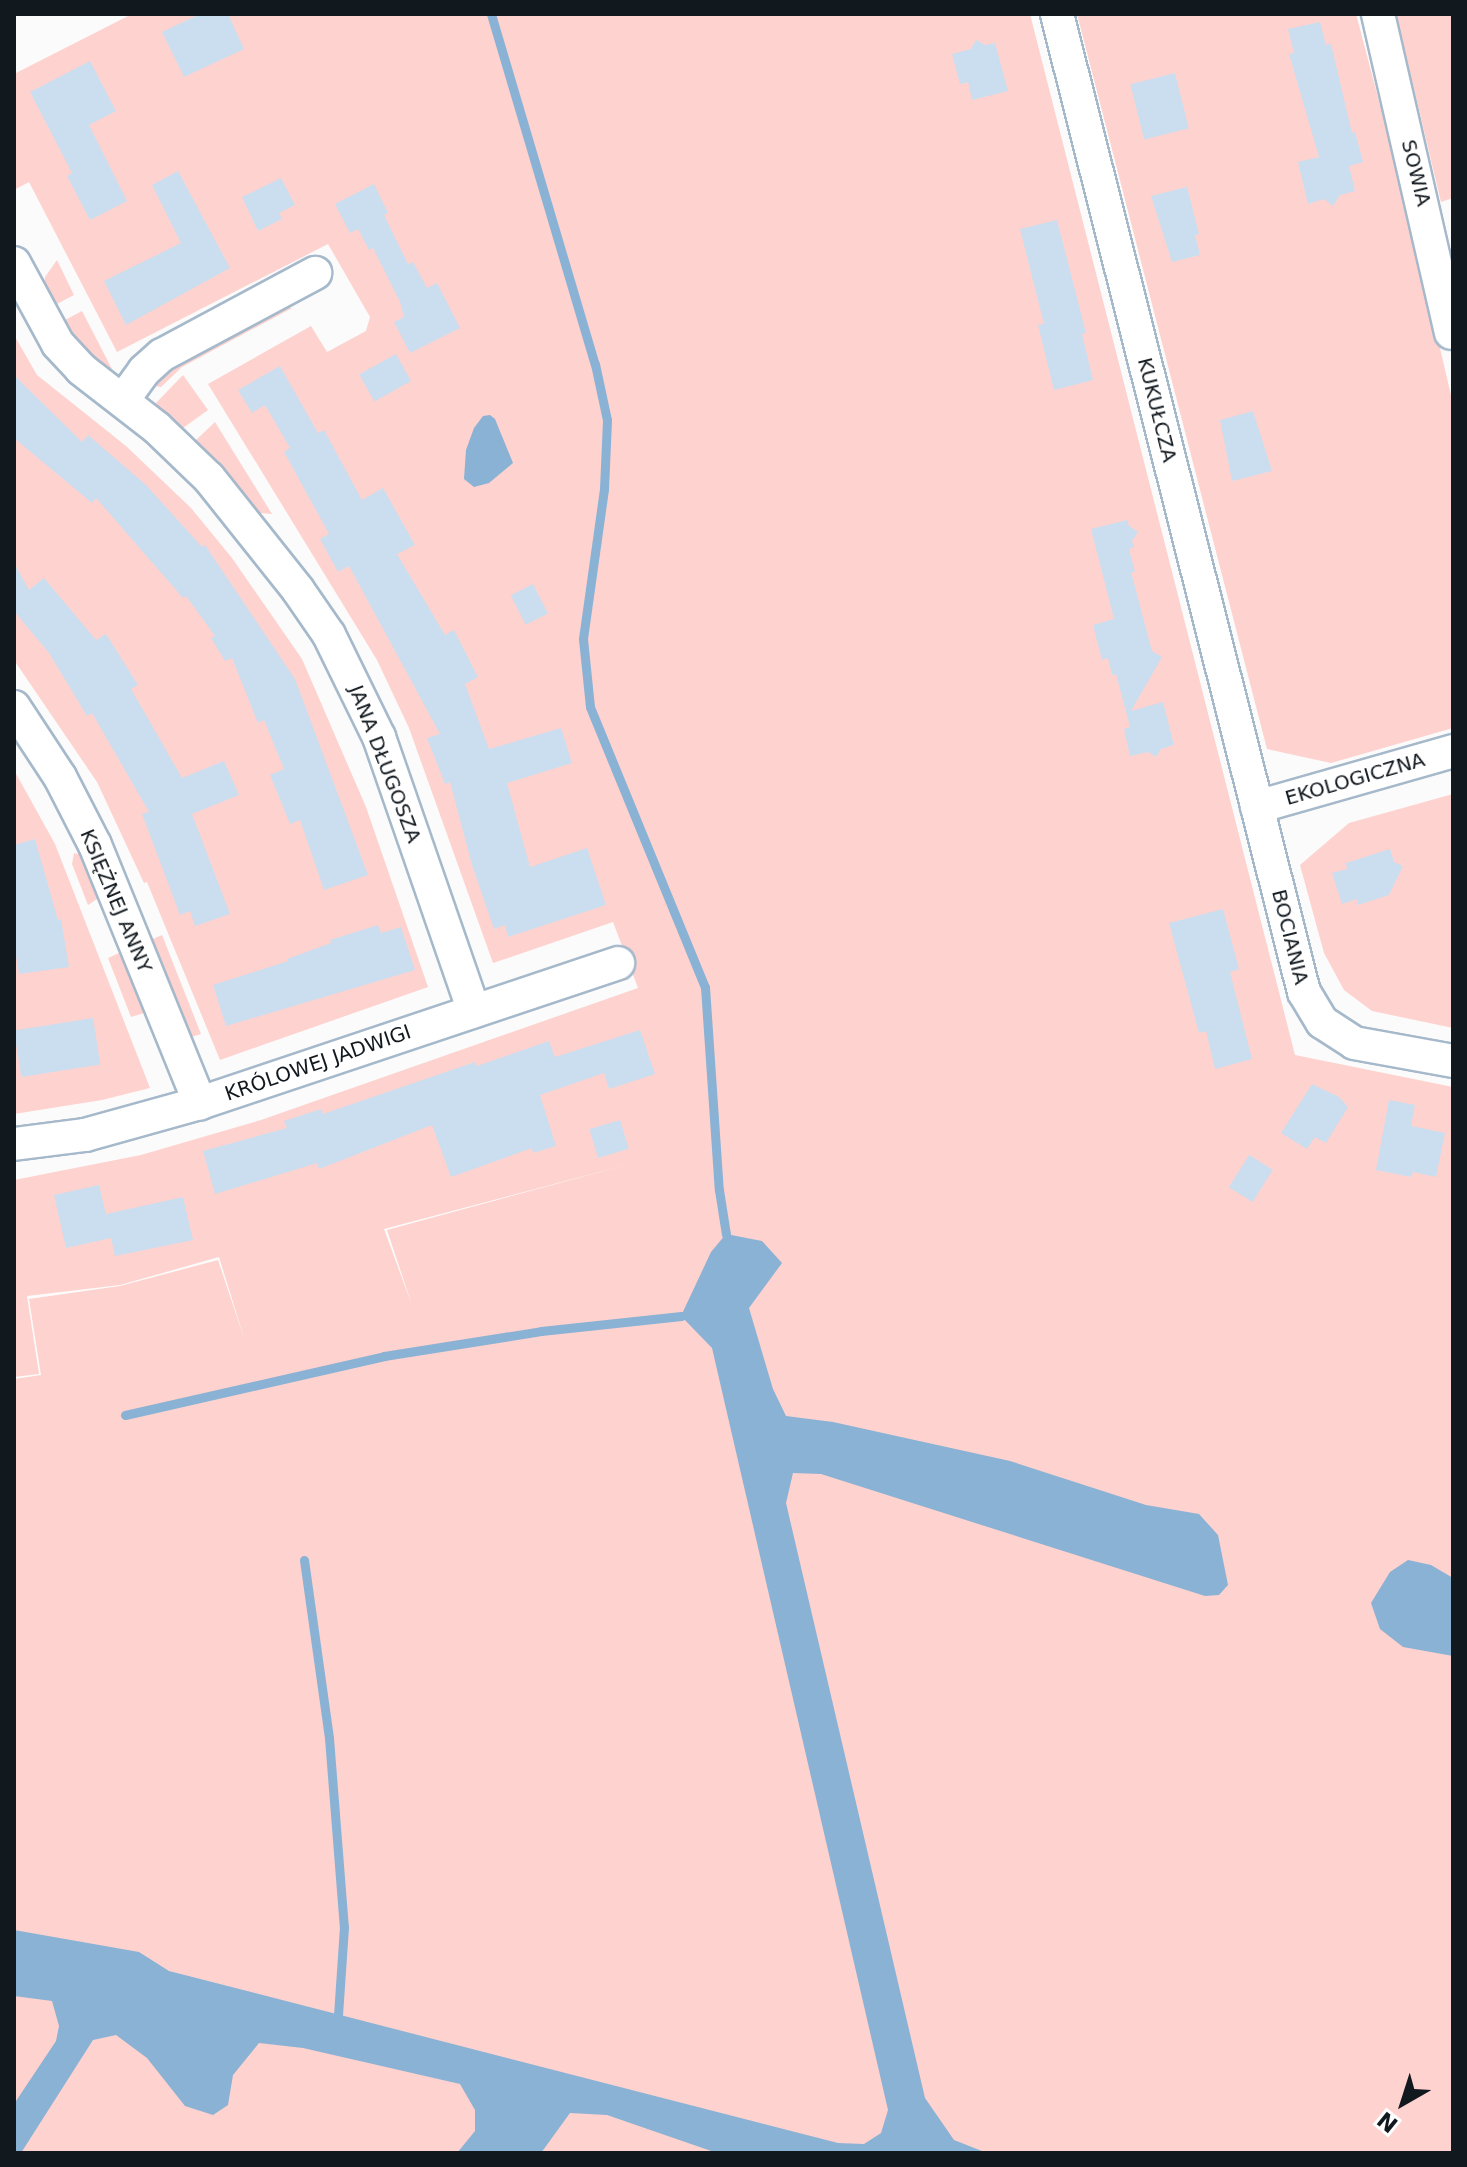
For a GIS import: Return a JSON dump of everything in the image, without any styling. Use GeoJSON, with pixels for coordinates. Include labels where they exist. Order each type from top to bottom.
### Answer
{"type":"FeatureCollection","features":[{"type":"Feature","properties":{"kind":"street","name":"KUKUŁCZA"},"geometry":{"type":"LineString","coordinates":[[1057,14],[1257,807]]}},
{"type":"Feature","properties":{"kind":"street","name":"SOWIA"},"geometry":{"type":"LineString","coordinates":[[1378,14],[1451,333]]}},
{"type":"Feature","properties":{"kind":"street","name":"JANA DŁUGOSZA"},"geometry":{"type":"LineString","coordinates":[[14,263],[58,344],[81,369],[123,400],[209,478],[280,566],[329,635],[379,737],[474,1011]]}},
{"type":"Feature","properties":{"kind":"street"},"geometry":{"type":"LineString","coordinates":[[123,400],[144,371],[162,355],[315,273]]}},
{"type":"Feature","properties":{"kind":"street","name":"KSIĘŻNEJ ANNY"},"geometry":{"type":"LineString","coordinates":[[14,707],[60,777],[95,845],[200,1103]]}},
{"type":"Feature","properties":{"kind":"street","name":"EKOLOGICZNA"},"geometry":{"type":"LineString","coordinates":[[1257,807],[1453,751]]}},
{"type":"Feature","properties":{"kind":"street","name":"BOCIANIA"},"geometry":{"type":"LineString","coordinates":[[1257,807],[1304,992],[1322,1022],[1354,1043],[1453,1061]]}},
{"type":"Feature","properties":{"kind":"street","name":"KRÓLOWEJ JADWIGI"},"geometry":{"type":"LineString","coordinates":[[14,1144],[85,1135],[200,1103],[618,963]]}},
{"type":"Feature","properties":{"kind":"shaded area"},"geometry":{"type":"Polygon","coordinates":[[[132,14],[1030,14],[1295,1055],[1453,1087],[1453,2153],[14,2153],[14,1379],[41,1375],[29,1299],[120,1286],[218,1260],[245,1341],[219,1257],[120,1285],[27,1296],[39,1374],[14,1377],[14,1180],[141,1155],[261,1120],[638,988],[613,922],[493,963],[409,728],[377,660],[208,384],[311,326],[327,352],[366,331],[370,317],[328,244],[117,352],[29,182],[14,190],[14,74],[132,14]],[[637,1162],[384,1229],[413,1308],[387,1230],[637,1162]]]}},
{"type":"Feature","properties":{"kind":"shaded area"},"geometry":{"type":"Polygon","coordinates":[[[1077,14],[1356,14],[1411,223],[1453,404],[1453,728],[1331,763],[1267,749],[1077,14]]]}},
{"type":"Feature","properties":{"kind":"shaded area"},"geometry":{"type":"Polygon","coordinates":[[[1396,14],[1453,14],[1453,198],[1441,202],[1396,14]]]}},
{"type":"Feature","properties":{"kind":"shaded area"},"geometry":{"type":"Polygon","coordinates":[[[57,260],[74,295],[55,305],[51,304],[44,288],[45,277],[57,260]]]}},
{"type":"Feature","properties":{"kind":"shaded area"},"geometry":{"type":"Polygon","coordinates":[[[282,307],[292,308],[182,367],[161,387],[155,386],[184,358],[282,307]]]}},
{"type":"Feature","properties":{"kind":"shaded area"},"geometry":{"type":"Polygon","coordinates":[[[82,311],[112,369],[102,365],[65,325],[65,320],[82,311]]]}},
{"type":"Feature","properties":{"kind":"shaded area"},"geometry":{"type":"Polygon","coordinates":[[[14,335],[37,375],[126,446],[191,508],[232,558],[302,659],[366,807],[428,987],[220,1060],[147,882],[144,883],[97,782],[14,660],[14,335]]]}},
{"type":"Feature","properties":{"kind":"shaded area"},"geometry":{"type":"Polygon","coordinates":[[[183,375],[208,410],[183,428],[160,411],[156,403],[183,375]]]}},
{"type":"Feature","properties":{"kind":"shaded area"},"geometry":{"type":"Polygon","coordinates":[[[215,422],[272,514],[260,513],[195,441],[215,422]]]}},
{"type":"Feature","properties":{"kind":"shaded area"},"geometry":{"type":"Polygon","coordinates":[[[14,770],[55,844],[150,1088],[102,1100],[14,1114],[14,770]]]}},
{"type":"Feature","properties":{"kind":"shaded area"},"geometry":{"type":"Polygon","coordinates":[[[1453,794],[1453,1028],[1372,1011],[1344,990],[1324,953],[1300,865],[1349,823],[1453,794]]]}},
{"type":"Feature","properties":{"kind":"shaded area"},"geometry":{"type":"Polygon","coordinates":[[[74,853],[82,855],[100,897],[88,905],[72,864],[74,853]]]}},
{"type":"Feature","properties":{"kind":"shaded area"},"geometry":{"type":"Polygon","coordinates":[[[162,935],[201,1034],[188,1038],[149,946],[153,939],[162,935]]]}},
{"type":"Feature","properties":{"kind":"shaded area"},"geometry":{"type":"Polygon","coordinates":[[[119,953],[125,955],[146,1006],[144,1013],[131,1017],[108,958],[119,953]]]}},
{"type":"Feature","properties":{"kind":"water"},"geometry":{"type":"Polygon","coordinates":[[[490,415],[495,419],[513,463],[489,483],[474,487],[464,479],[466,450],[474,428],[483,416],[490,415]]]}},
{"type":"Feature","properties":{"kind":"water"},"geometry":{"type":"Polygon","coordinates":[[[726,1234],[762,1241],[782,1263],[749,1308],[773,1389],[786,1416],[833,1422],[1010,1461],[1146,1505],[1199,1514],[1218,1535],[1228,1585],[1219,1595],[1205,1596],[821,1474],[793,1473],[786,1503],[925,2098],[954,2140],[987,2153],[717,2153],[607,2115],[570,2113],[541,2153],[457,2153],[475,2131],[475,2110],[460,2084],[303,2048],[259,2043],[233,2075],[228,2105],[213,2115],[185,2106],[147,2058],[116,2035],[93,2040],[21,2153],[14,2153],[14,2104],[56,2041],[59,2026],[52,2001],[14,1996],[14,1930],[139,1952],[169,1971],[838,2143],[864,2144],[881,2133],[888,2110],[712,1348],[681,1316],[711,1252],[726,1234]]]}},
{"type":"Feature","properties":{"kind":"water"},"geometry":{"type":"Polygon","coordinates":[[[1408,1560],[1431,1565],[1453,1578],[1453,1656],[1403,1647],[1380,1629],[1371,1603],[1390,1572],[1408,1560]]]}},
{"type":"Feature","properties":{"kind":"building"},"geometry":{"type":"Polygon","coordinates":[[[200,14],[228,14],[244,49],[184,77],[162,32],[200,14]]]}},
{"type":"Feature","properties":{"kind":"building"},"geometry":{"type":"Polygon","coordinates":[[[1320,22],[1326,45],[1331,44],[1352,133],[1355,132],[1363,162],[1349,166],[1355,191],[1340,195],[1333,206],[1324,199],[1308,204],[1298,162],[1319,157],[1289,54],[1294,53],[1288,29],[1320,22]]]}},
{"type":"Feature","properties":{"kind":"building"},"geometry":{"type":"Polygon","coordinates":[[[976,40],[985,45],[995,43],[1008,91],[972,100],[968,82],[960,84],[952,54],[971,49],[976,40]]]}},
{"type":"Feature","properties":{"kind":"building"},"geometry":{"type":"Polygon","coordinates":[[[90,61],[116,111],[89,125],[127,201],[90,220],[67,176],[72,173],[30,92],[90,61]]]}},
{"type":"Feature","properties":{"kind":"building"},"geometry":{"type":"Polygon","coordinates":[[[1175,73],[1189,128],[1144,139],[1130,84],[1175,73]]]}},
{"type":"Feature","properties":{"kind":"building"},"geometry":{"type":"Polygon","coordinates":[[[178,171],[230,268],[126,325],[104,281],[181,243],[152,185],[178,171]]]}},
{"type":"Feature","properties":{"kind":"building"},"geometry":{"type":"Polygon","coordinates":[[[281,178],[295,205],[279,213],[282,219],[258,231],[242,197],[281,178]]]}},
{"type":"Feature","properties":{"kind":"building"},"geometry":{"type":"Polygon","coordinates":[[[374,184],[388,213],[384,215],[408,264],[413,262],[427,288],[437,283],[460,328],[410,353],[394,322],[404,317],[400,302],[373,248],[369,250],[358,229],[350,233],[335,204],[374,184]]]}},
{"type":"Feature","properties":{"kind":"building"},"geometry":{"type":"Polygon","coordinates":[[[1187,187],[1199,234],[1195,235],[1200,255],[1172,262],[1151,196],[1187,187]]]}},
{"type":"Feature","properties":{"kind":"building"},"geometry":{"type":"Polygon","coordinates":[[[1057,220],[1086,333],[1082,334],[1093,380],[1054,390],[1038,325],[1044,324],[1020,229],[1057,220]]]}},
{"type":"Feature","properties":{"kind":"building"},"geometry":{"type":"Polygon","coordinates":[[[396,354],[411,381],[374,401],[359,374],[396,354]]]}},
{"type":"Feature","properties":{"kind":"building"},"geometry":{"type":"Polygon","coordinates":[[[280,366],[318,433],[324,430],[362,500],[383,488],[415,545],[397,554],[445,635],[454,630],[478,677],[465,684],[489,749],[561,728],[572,763],[507,783],[530,867],[587,848],[606,905],[508,937],[505,925],[494,929],[472,865],[450,782],[445,784],[427,738],[440,734],[349,566],[338,572],[320,539],[329,534],[284,452],[290,448],[265,405],[252,413],[238,390],[280,366]]]}},
{"type":"Feature","properties":{"kind":"building"},"geometry":{"type":"Polygon","coordinates":[[[14,375],[82,442],[88,435],[146,485],[202,547],[205,545],[295,679],[368,875],[324,890],[300,820],[290,824],[270,775],[284,769],[264,720],[258,723],[232,658],[225,661],[211,638],[215,636],[186,596],[183,598],[96,498],[92,503],[14,438],[14,375]]]}},
{"type":"Feature","properties":{"kind":"building"},"geometry":{"type":"Polygon","coordinates":[[[1253,411],[1272,471],[1232,481],[1220,420],[1253,411]]]}},
{"type":"Feature","properties":{"kind":"building"},"geometry":{"type":"Polygon","coordinates":[[[1127,520],[1129,526],[1138,532],[1132,541],[1134,547],[1129,549],[1135,572],[1131,572],[1152,651],[1162,657],[1131,711],[1163,702],[1174,745],[1161,749],[1156,757],[1148,752],[1130,756],[1124,729],[1130,727],[1116,674],[1112,675],[1108,658],[1102,660],[1093,625],[1114,619],[1091,529],[1127,520]]]}},
{"type":"Feature","properties":{"kind":"building"},"geometry":{"type":"Polygon","coordinates":[[[14,563],[29,590],[44,578],[96,640],[106,634],[138,685],[131,689],[182,778],[224,761],[239,795],[192,814],[230,914],[195,926],[190,911],[180,915],[142,814],[149,812],[92,713],[87,716],[49,653],[14,611],[14,563]]]}},
{"type":"Feature","properties":{"kind":"building"},"geometry":{"type":"Polygon","coordinates":[[[533,584],[548,613],[526,625],[511,595],[533,584]]]}},
{"type":"Feature","properties":{"kind":"building"},"geometry":{"type":"Polygon","coordinates":[[[35,839],[58,920],[61,919],[69,967],[19,974],[14,943],[14,845],[35,839]]]}},
{"type":"Feature","properties":{"kind":"building"},"geometry":{"type":"Polygon","coordinates":[[[1390,849],[1394,862],[1403,866],[1389,895],[1358,905],[1357,899],[1342,904],[1332,873],[1347,869],[1346,863],[1390,849]]]}},
{"type":"Feature","properties":{"kind":"building"},"geometry":{"type":"Polygon","coordinates":[[[1223,909],[1239,969],[1230,972],[1252,1059],[1215,1069],[1206,1031],[1199,1033],[1169,923],[1223,909]]]}},
{"type":"Feature","properties":{"kind":"building"},"geometry":{"type":"Polygon","coordinates":[[[378,925],[381,933],[401,927],[415,970],[226,1026],[213,985],[288,961],[331,943],[330,940],[378,925]]]}},
{"type":"Feature","properties":{"kind":"building"},"geometry":{"type":"Polygon","coordinates":[[[93,1018],[100,1064],[21,1077],[14,1031],[93,1018]]]}},
{"type":"Feature","properties":{"kind":"building"},"geometry":{"type":"Polygon","coordinates":[[[640,1030],[655,1074],[609,1089],[604,1073],[540,1095],[556,1146],[533,1153],[532,1148],[451,1177],[432,1125],[319,1169],[317,1163],[215,1194],[203,1151],[287,1128],[284,1121],[321,1109],[323,1114],[475,1062],[477,1066],[549,1041],[555,1057],[640,1030]]]}},
{"type":"Feature","properties":{"kind":"building"},"geometry":{"type":"Polygon","coordinates":[[[1312,1084],[1339,1097],[1348,1107],[1326,1143],[1315,1137],[1307,1149],[1281,1133],[1312,1084]]]}},
{"type":"Feature","properties":{"kind":"building"},"geometry":{"type":"Polygon","coordinates":[[[1389,1100],[1415,1105],[1411,1126],[1445,1133],[1436,1177],[1413,1172],[1411,1177],[1376,1170],[1389,1100]]]}},
{"type":"Feature","properties":{"kind":"building"},"geometry":{"type":"Polygon","coordinates":[[[620,1120],[629,1149],[598,1158],[589,1129],[620,1120]]]}},
{"type":"Feature","properties":{"kind":"building"},"geometry":{"type":"Polygon","coordinates":[[[1249,1155],[1273,1170],[1253,1202],[1229,1187],[1249,1155]]]}},
{"type":"Feature","properties":{"kind":"building"},"geometry":{"type":"Polygon","coordinates":[[[99,1185],[106,1214],[183,1197],[193,1240],[115,1256],[111,1238],[66,1248],[54,1195],[99,1185]]]}},
{"type":"Feature","properties":{"kind":"waterway"},"geometry":{"type":"LineString","coordinates":[[491,14],[595,364],[607,420],[604,489],[583,639],[590,707],[705,987],[719,1190],[726,1234]]}},
{"type":"Feature","properties":{"kind":"waterway"},"geometry":{"type":"LineString","coordinates":[[125,1415],[384,1356],[541,1331],[681,1316]]}},
{"type":"Feature","properties":{"kind":"waterway"},"geometry":{"type":"LineString","coordinates":[[304,1560],[329,1738],[344,1927],[338,2015]]}}]}
